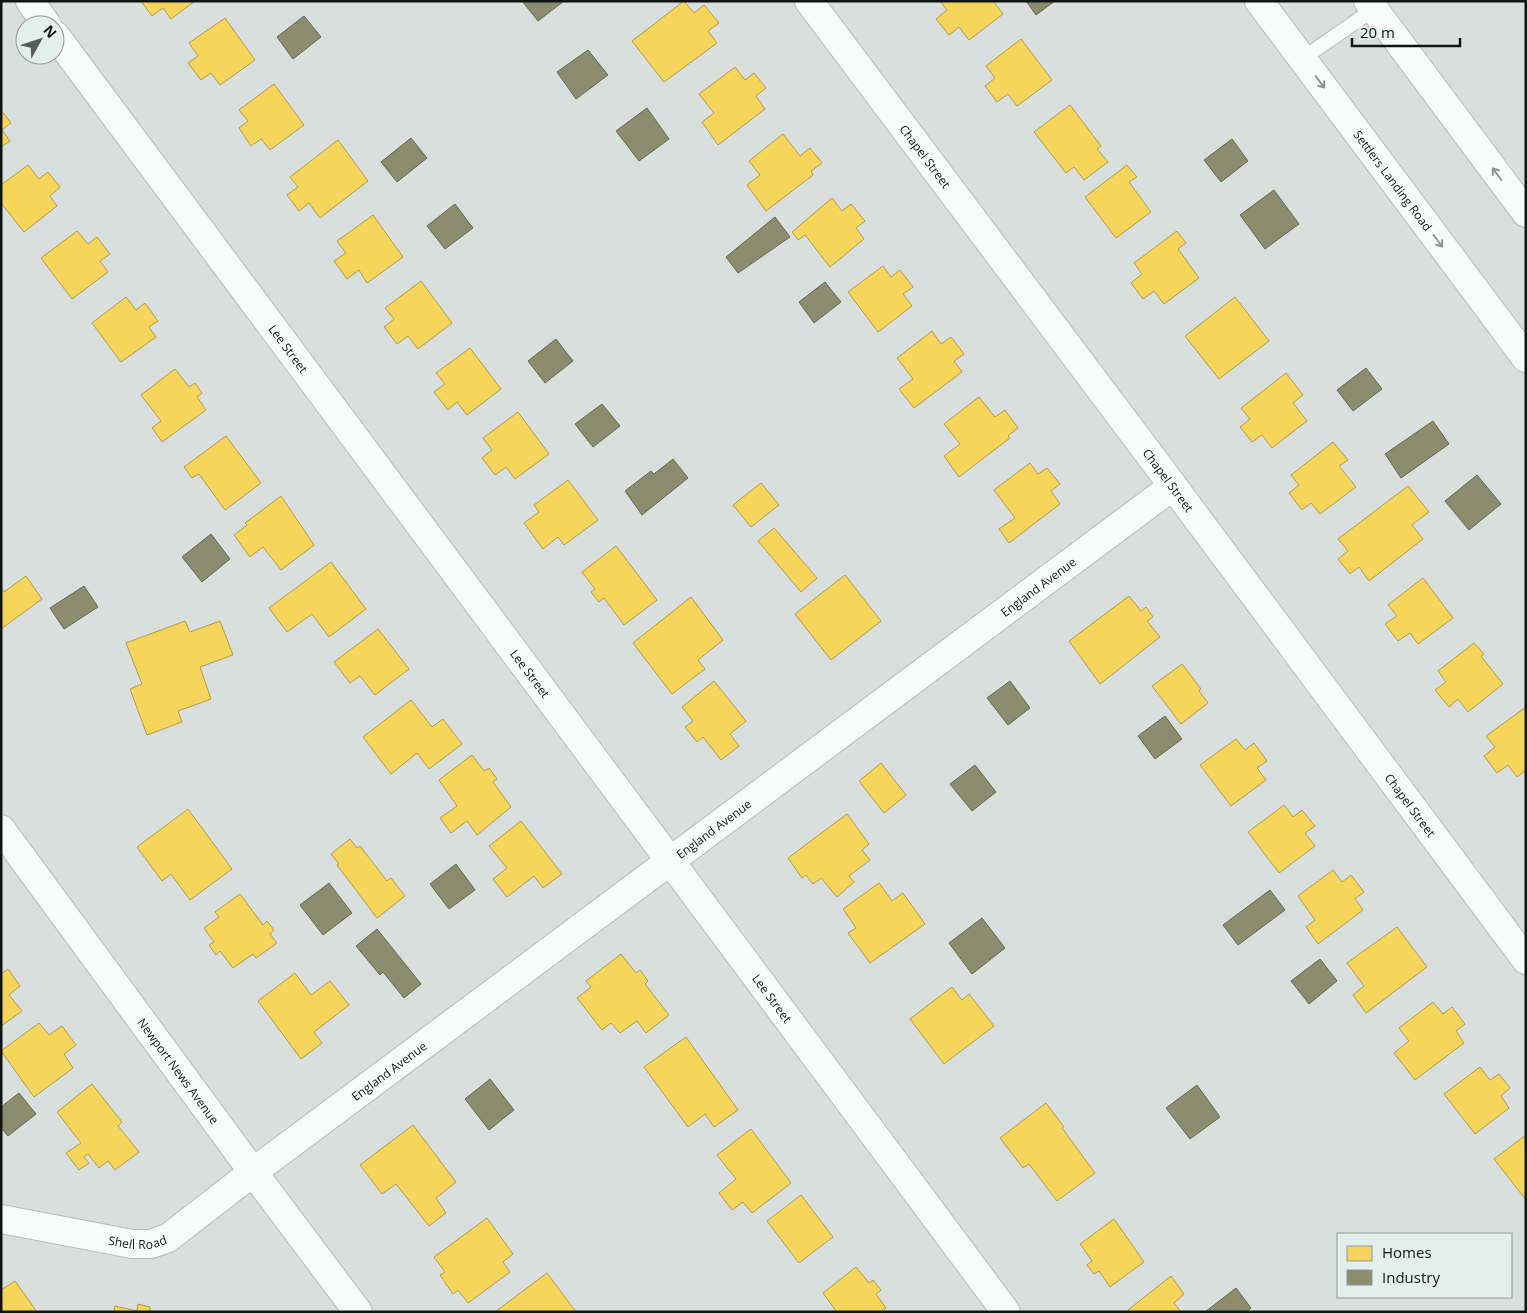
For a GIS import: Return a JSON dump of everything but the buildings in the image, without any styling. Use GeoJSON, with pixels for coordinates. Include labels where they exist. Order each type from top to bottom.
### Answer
{"type":"FeatureCollection","features":[{"type":"Feature","properties":{"kind":"street"},"geometry":{"type":"LineString","coordinates":[[30,1],[40,15]]}},
{"type":"Feature","properties":{"kind":"street","name":"Chapel Street"},"geometry":{"type":"LineString","coordinates":[[809,1],[1526,960]]}},
{"type":"Feature","properties":{"kind":"street","name":"Settlers Landing Road"},"geometry":{"type":"LineString","coordinates":[[1260,1],[1526,358]]}},
{"type":"Feature","properties":{"kind":"street"},"geometry":{"type":"LineString","coordinates":[[1371,5],[1526,213]]}},
{"type":"Feature","properties":{"kind":"street","name":"Lee Street"},"geometry":{"type":"LineString","coordinates":[[65,48],[1006,1312]]}},
{"type":"Feature","properties":{"kind":"street","name":"England Avenue"},"geometry":{"type":"LineString","coordinates":[[253,1172],[1173,486]]}},
{"type":"Feature","properties":{"kind":"street","name":"Newport News Avenue"},"geometry":{"type":"LineString","coordinates":[[1,829],[358,1312]]}},
{"type":"Feature","properties":{"kind":"street","name":"Shell Road"},"geometry":{"type":"LineString","coordinates":[[1,1219],[104,1240],[151,1244],[168,1238],[253,1172]]}},
{"type":"Feature","properties":{"kind":"lane"},"geometry":{"type":"LineString","coordinates":[[1302,59],[1371,5]]}}]}
